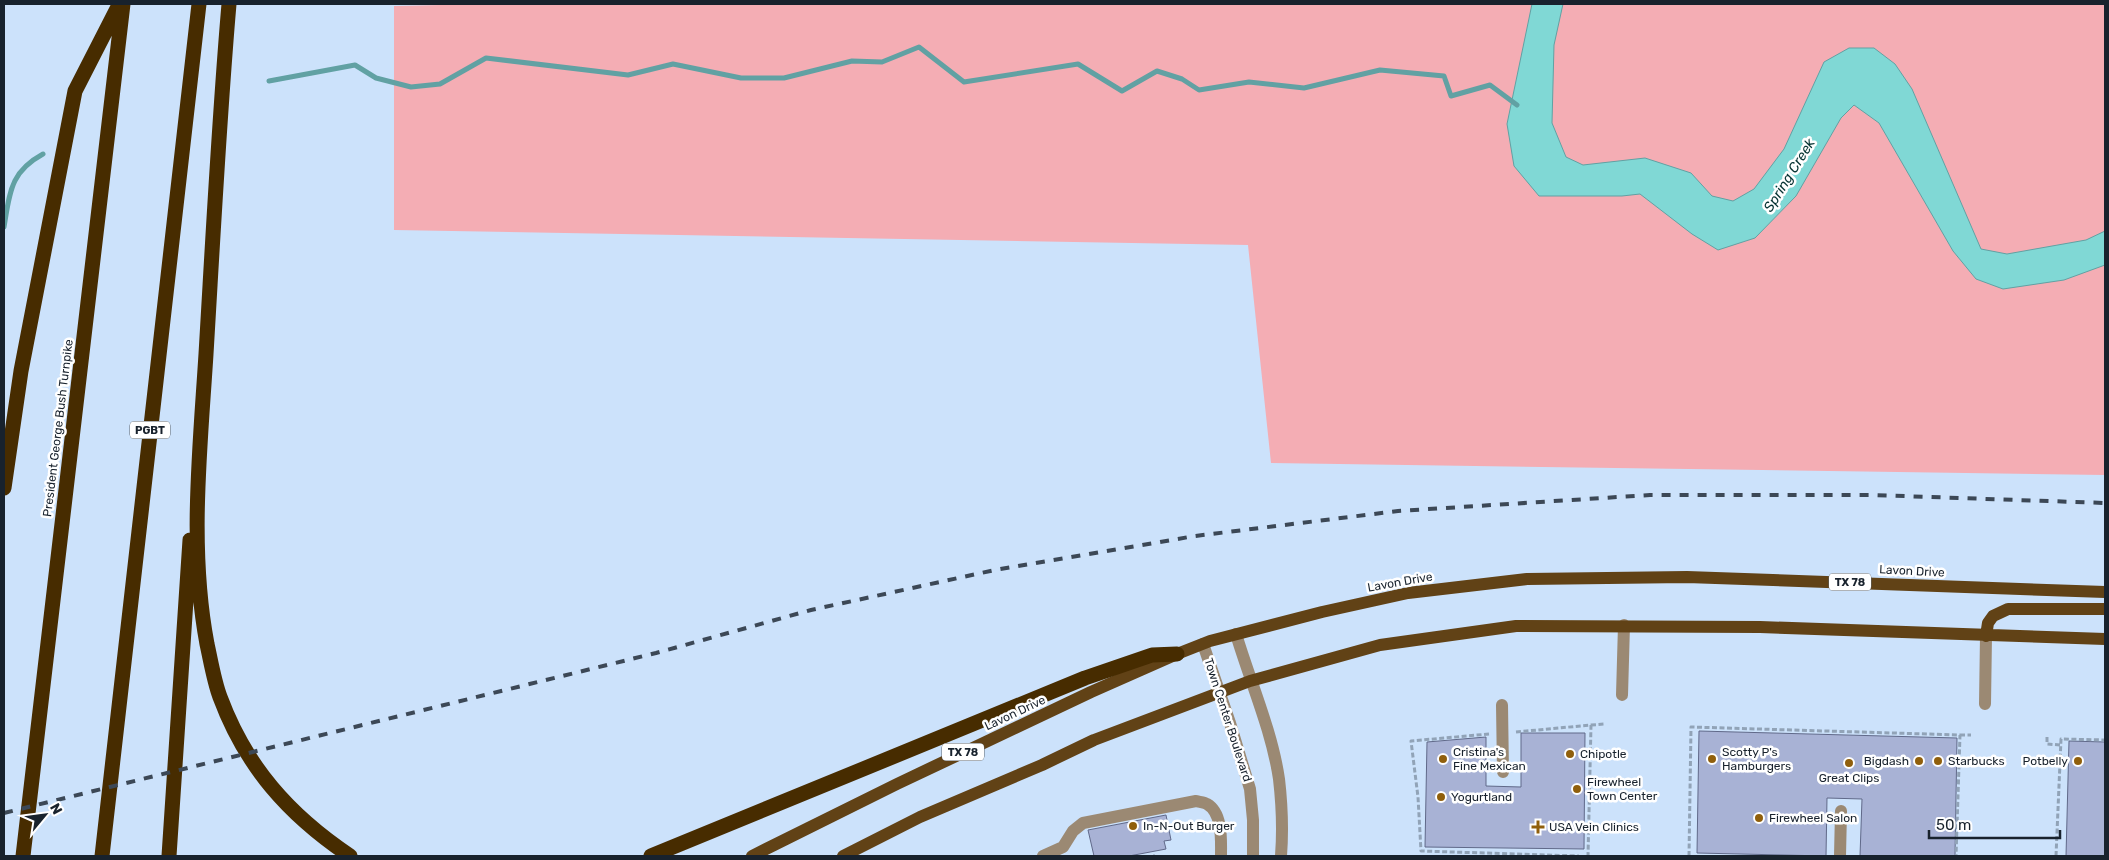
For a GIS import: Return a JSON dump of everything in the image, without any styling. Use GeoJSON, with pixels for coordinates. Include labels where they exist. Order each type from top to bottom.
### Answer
{"type":"FeatureCollection","features":[{"type":"Feature","properties":{"kind":"highway"},"geometry":{"type":"LineString","coordinates":[[4,488],[21,371],[75,91],[121,4]]}},
{"type":"Feature","properties":{"kind":"highway","name":"President George Bush Turnpike"},"geometry":{"type":"LineString","coordinates":[[23,856],[121,4]]}},
{"type":"Feature","properties":{"kind":"highway","name":"PGBT"},"geometry":{"type":"LineString","coordinates":[[102,856],[199,4]]}},
{"type":"Feature","properties":{"kind":"highway"},"geometry":{"type":"LineString","coordinates":[[228,4],[198,492],[199,590],[210,660],[223,703],[235,733],[271,788],[310,828],[350,856]]}},
{"type":"Feature","properties":{"kind":"highway"},"geometry":{"type":"LineString","coordinates":[[170,856],[189,545],[198,492]]}},
{"type":"Feature","properties":{"kind":"highway"},"geometry":{"type":"LineString","coordinates":[[651,856],[1085,678],[1152,655],[1177,654]]}},
{"type":"Feature","properties":{"kind":"main road","name":"Lavon Drive"},"geometry":{"type":"LineString","coordinates":[[752,856],[906,779],[1177,654],[1236,634],[1408,593],[1528,579],[1669,577],[1767,578],[1986,589],[2105,592]]}},
{"type":"Feature","properties":{"kind":"main road"},"geometry":{"type":"LineString","coordinates":[[1986,636],[1988,623],[1993,616],[2008,609],[2105,609]]}},
{"type":"Feature","properties":{"kind":"main road"},"geometry":{"type":"LineString","coordinates":[[844,856],[920,817],[1094,740],[1250,682],[1380,646],[1516,626],[1760,627],[2105,639]]}},
{"type":"Feature","properties":{"kind":"street"},"geometry":{"type":"LineString","coordinates":[[1622,695],[1624,625]]}},
{"type":"Feature","properties":{"kind":"street"},"geometry":{"type":"LineString","coordinates":[[1236,634],[1250,682],[1262,712],[1279,778],[1283,822],[1281,856]]}},
{"type":"Feature","properties":{"kind":"street"},"geometry":{"type":"LineString","coordinates":[[1985,704],[1986,636]]}},
{"type":"Feature","properties":{"kind":"street","name":"Town Center Boulevard"},"geometry":{"type":"LineString","coordinates":[[1203,644],[1250,789],[1253,820],[1253,856]]}},
{"type":"Feature","properties":{"kind":"street"},"geometry":{"type":"LineString","coordinates":[[1502,705],[1503,772]]}},
{"type":"Feature","properties":{"kind":"street"},"geometry":{"type":"LineString","coordinates":[[1043,856],[1064,852],[1072,830],[1083,823],[1196,801],[1208,804],[1216,813],[1221,856]]}},
{"type":"Feature","properties":{"kind":"street"},"geometry":{"type":"LineString","coordinates":[[1840,856],[1841,811]]}},
{"type":"Feature","properties":{"kind":"path"},"geometry":{"type":"LineString","coordinates":[[1579,856],[1421,851],[1418,797],[1411,741],[1605,724]]}},
{"type":"Feature","properties":{"kind":"path"},"geometry":{"type":"LineString","coordinates":[[1588,856],[1591,725]]}},
{"type":"Feature","properties":{"kind":"path"},"geometry":{"type":"LineString","coordinates":[[1689,856],[1691,727],[1971,735]]}},
{"type":"Feature","properties":{"kind":"path"},"geometry":{"type":"LineString","coordinates":[[1956,856],[1960,735]]}},
{"type":"Feature","properties":{"kind":"path"},"geometry":{"type":"LineString","coordinates":[[2047,737],[2047,744],[2060,745]]}},
{"type":"Feature","properties":{"kind":"path"},"geometry":{"type":"LineString","coordinates":[[2056,856],[2061,739],[2105,740]]}},
{"type":"Feature","properties":{"kind":"shaded area"},"geometry":{"type":"Polygon","coordinates":[[[486,4],[2105,4],[2105,475],[1271,463],[1248,245],[394,230],[394,6],[486,4]]]}},
{"type":"Feature","properties":{"kind":"water","name":"Spring Creek"},"geometry":{"type":"Polygon","coordinates":[[[1532,4],[1563,4],[1554,45],[1552,123],[1566,157],[1583,165],[1645,158],[1691,173],[1712,196],[1733,201],[1754,189],[1784,149],[1824,62],[1849,48],[1874,48],[1895,64],[1912,89],[1981,249],[2007,254],[2086,240],[2105,231],[2105,265],[2064,280],[2003,289],[1976,279],[1953,251],[1879,123],[1854,105],[1841,118],[1796,196],[1755,238],[1718,250],[1692,234],[1640,194],[1622,196],[1539,196],[1514,166],[1507,124],[1532,4]]]}},
{"type":"Feature","properties":{"kind":"building"},"geometry":{"type":"Polygon","coordinates":[[[1699,731],[1957,738],[1955,856],[1860,856],[1862,799],[1827,798],[1826,856],[1697,853],[1699,731]]]}},
{"type":"Feature","properties":{"kind":"building"},"geometry":{"type":"Polygon","coordinates":[[[1521,733],[1585,733],[1584,849],[1425,847],[1427,742],[1486,737],[1486,786],[1521,787],[1521,733]]]}},
{"type":"Feature","properties":{"kind":"building"},"geometry":{"type":"Polygon","coordinates":[[[2069,741],[2105,742],[2105,856],[2066,856],[2069,741]]]}},
{"type":"Feature","properties":{"kind":"building","name":"In-N-Out Burger"},"geometry":{"type":"Polygon","coordinates":[[[1166,815],[1171,840],[1164,841],[1166,849],[1129,856],[1094,856],[1088,830],[1166,815]]]}},
{"type":"Feature","properties":{"kind":"waterway"},"geometry":{"type":"LineString","coordinates":[[269,81],[355,65],[376,78],[411,87],[440,84],[486,58],[628,75],[673,64],[741,78],[784,78],[852,61],[882,62],[919,47],[964,82],[1078,64],[1122,91],[1157,71],[1182,79],[1199,90],[1249,82],[1304,88],[1380,70],[1444,76],[1451,96],[1490,85],[1517,105]]}},
{"type":"Feature","properties":{"kind":"waterway"},"geometry":{"type":"LineString","coordinates":[[4,227],[13,184],[24,168],[43,154]]}},
{"type":"Feature","properties":{"kind":"railway"},"geometry":{"type":"LineString","coordinates":[[4,813],[656,653],[811,610],[995,570],[1195,536],[1398,511],[1650,495],[1872,495],[2105,503]]}},
{"type":"Feature","properties":{"kind":"place","name":"Chipotle"},"geometry":{"type":"Point","coordinates":[1570,754]}},
{"type":"Feature","properties":{"kind":"place","name":"Cristina's Fine Mexican"},"geometry":{"type":"Point","coordinates":[1443,759]}},
{"type":"Feature","properties":{"kind":"place","name":"Scotty P's Hamburgers"},"geometry":{"type":"Point","coordinates":[1712,759]}},
{"type":"Feature","properties":{"kind":"place","name":"Bigdash"},"geometry":{"type":"Point","coordinates":[1919,761]}},
{"type":"Feature","properties":{"kind":"place","name":"Starbucks"},"geometry":{"type":"Point","coordinates":[1938,761]}},
{"type":"Feature","properties":{"kind":"place","name":"Potbelly"},"geometry":{"type":"Point","coordinates":[2078,761]}},
{"type":"Feature","properties":{"kind":"place","name":"Great Clips"},"geometry":{"type":"Point","coordinates":[1849,763]}},
{"type":"Feature","properties":{"kind":"place","name":"Firewheel Town Center"},"geometry":{"type":"Point","coordinates":[1577,789]}},
{"type":"Feature","properties":{"kind":"place","name":"Yogurtland"},"geometry":{"type":"Point","coordinates":[1441,797]}},
{"type":"Feature","properties":{"kind":"place","name":"Firewheel Salon"},"geometry":{"type":"Point","coordinates":[1759,818]}},
{"type":"Feature","properties":{"kind":"place","name":"In-N-Out Burger"},"geometry":{"type":"Point","coordinates":[1133,826]}},
{"type":"Feature","properties":{"kind":"place","name":"USA Vein Clinics"},"geometry":{"type":"Point","coordinates":[1538,827]}}]}
